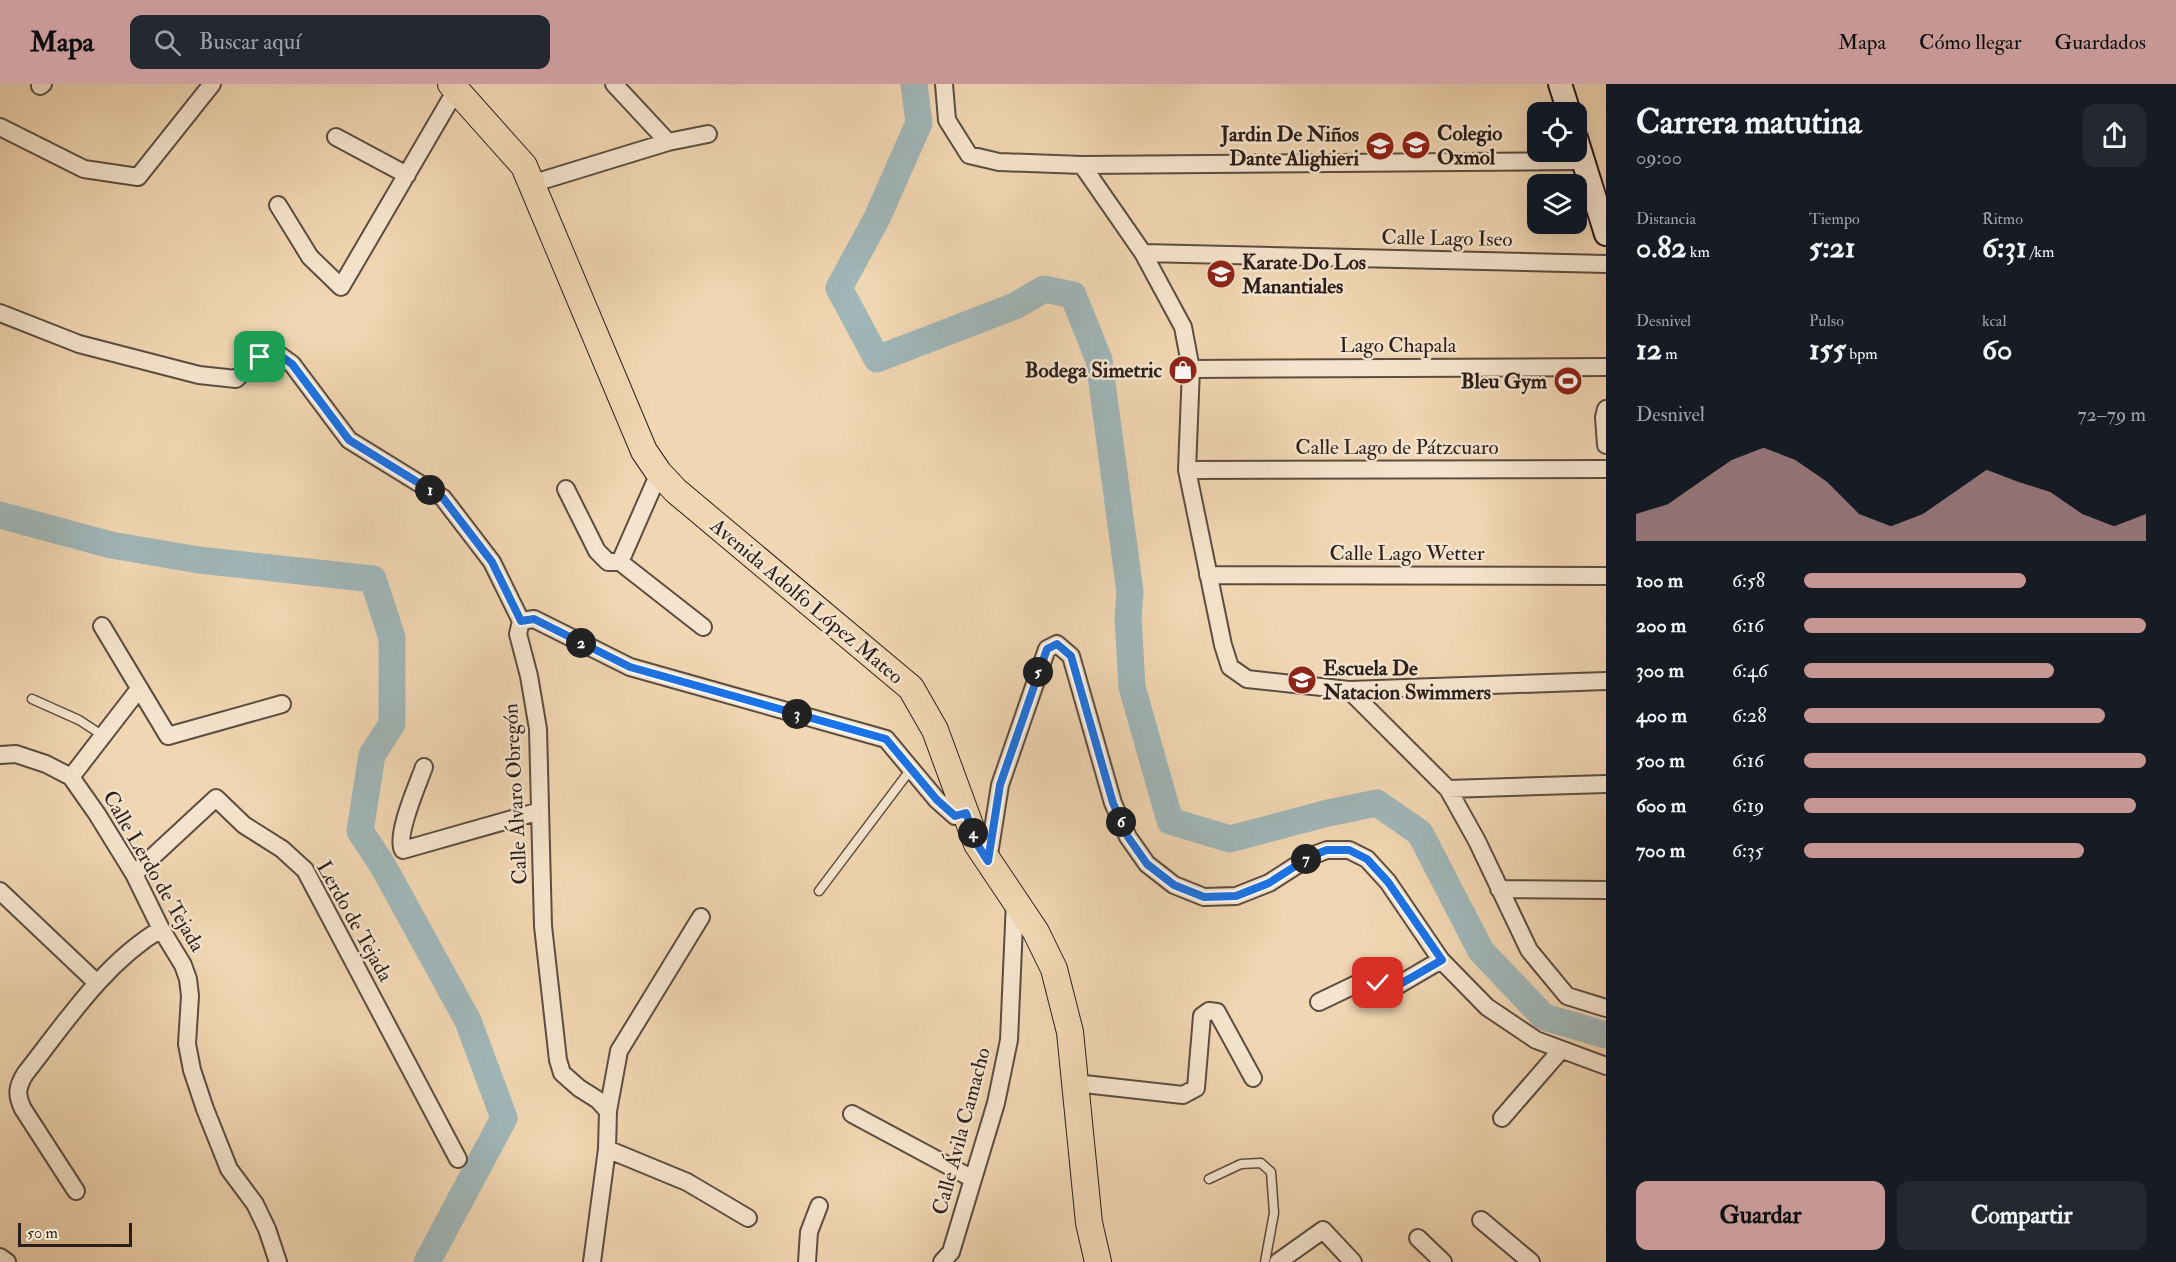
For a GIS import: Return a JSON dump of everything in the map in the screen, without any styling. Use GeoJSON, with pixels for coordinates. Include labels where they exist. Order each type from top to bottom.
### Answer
{"type":"FeatureCollection","features":[{"type":"Feature","properties":{"kind":"main road"},"geometry":{"type":"LineString","coordinates":[[1560,84],[1566,102]]}},
{"type":"Feature","properties":{"kind":"main road","name":"Avenida Adolfo López Mateo"},"geometry":{"type":"LineString","coordinates":[[455,86],[524,166],[644,451],[659,473],[676,491],[911,688],[935,730],[977,844],[1016,900],[1054,969],[1071,1032],[1089,1223],[1098,1262]]}},
{"type":"Feature","properties":{"kind":"main road"},"geometry":{"type":"LineString","coordinates":[[1584,162],[1606,234]]}},
{"type":"Feature","properties":{"kind":"street"},"geometry":{"type":"LineString","coordinates":[[0,127],[84,169],[138,177],[212,84]]}},
{"type":"Feature","properties":{"kind":"street"},"geometry":{"type":"LineString","coordinates":[[614,84],[668,142]]}},
{"type":"Feature","properties":{"kind":"street"},"geometry":{"type":"LineString","coordinates":[[944,84],[947,120],[969,155],[999,162],[1082,165],[1527,161]]}},
{"type":"Feature","properties":{"kind":"street"},"geometry":{"type":"LineString","coordinates":[[278,205],[310,257],[341,287],[455,86]]}},
{"type":"Feature","properties":{"kind":"street"},"geometry":{"type":"LineString","coordinates":[[531,184],[668,142],[708,134]]}},
{"type":"Feature","properties":{"kind":"street"},"geometry":{"type":"LineString","coordinates":[[336,137],[406,175]]}},
{"type":"Feature","properties":{"kind":"street"},"geometry":{"type":"LineString","coordinates":[[1082,165],[1143,253],[1183,327],[1191,369],[1187,470],[1223,645],[1230,667],[1247,679],[1349,690],[1606,681]]}},
{"type":"Feature","properties":{"kind":"street","name":"Calle Lago Iseo"},"geometry":{"type":"LineString","coordinates":[[1143,253],[1606,264]]}},
{"type":"Feature","properties":{"kind":"street"},"geometry":{"type":"LineString","coordinates":[[0,313],[80,344],[199,375],[236,379],[260,357],[274,351],[292,364],[349,440],[443,498],[492,562],[521,621],[534,619],[630,667],[886,739],[937,800],[955,816],[966,813]]}},
{"type":"Feature","properties":{"kind":"street","name":"Lago Chapala"},"geometry":{"type":"LineString","coordinates":[[1191,369],[1606,367]]}},
{"type":"Feature","properties":{"kind":"street"},"geometry":{"type":"LineString","coordinates":[[1606,409],[1604,417],[1606,445]]}},
{"type":"Feature","properties":{"kind":"street","name":"Calle Lago de Pátzcuaro"},"geometry":{"type":"LineString","coordinates":[[1187,470],[1606,469]]}},
{"type":"Feature","properties":{"kind":"street"},"geometry":{"type":"LineString","coordinates":[[620,562],[659,473]]}},
{"type":"Feature","properties":{"kind":"street"},"geometry":{"type":"LineString","coordinates":[[566,489],[597,551],[608,562],[620,562],[703,627]]}},
{"type":"Feature","properties":{"kind":"street","name":"Calle Lago Wetter"},"geometry":{"type":"LineString","coordinates":[[1208,575],[1606,576]]}},
{"type":"Feature","properties":{"kind":"street","name":"Calle Álvaro Obregón"},"geometry":{"type":"LineString","coordinates":[[521,621],[518,634],[529,676],[538,729],[543,926],[558,1060],[562,1073],[579,1088],[598,1100],[608,1111]]}},
{"type":"Feature","properties":{"kind":"street"},"geometry":{"type":"LineString","coordinates":[[102,626],[168,736],[282,704]]}},
{"type":"Feature","properties":{"kind":"street"},"geometry":{"type":"LineString","coordinates":[[988,861],[1000,785],[1047,649],[1057,644],[1071,656],[1113,803],[1128,837],[1147,864],[1174,885],[1204,897],[1236,896],[1269,883],[1311,856],[1327,850],[1349,850],[1367,859],[1388,882],[1442,960],[1487,1007],[1536,1040],[1606,1066]]}},
{"type":"Feature","properties":{"kind":"street"},"geometry":{"type":"LineString","coordinates":[[71,777],[139,689]]}},
{"type":"Feature","properties":{"kind":"street"},"geometry":{"type":"LineString","coordinates":[[1349,690],[1448,789],[1478,841],[1529,950],[1568,996],[1606,1008]]}},
{"type":"Feature","properties":{"kind":"street","name":"Calle Lerdo de Tejada"},"geometry":{"type":"LineString","coordinates":[[0,755],[16,754],[46,764],[71,777],[134,874],[161,929],[183,965],[188,979],[190,996],[187,1044],[192,1070],[205,1109],[229,1169],[255,1204],[267,1229],[278,1262]]}},
{"type":"Feature","properties":{"kind":"street"},"geometry":{"type":"LineString","coordinates":[[424,767],[402,832],[403,850],[540,811]]}},
{"type":"Feature","properties":{"kind":"street"},"geometry":{"type":"LineString","coordinates":[[1448,789],[1606,784]]}},
{"type":"Feature","properties":{"kind":"street","name":"Lerdo de Tejada"},"geometry":{"type":"LineString","coordinates":[[134,874],[216,798],[244,825],[282,849],[305,870],[458,1159]]}},
{"type":"Feature","properties":{"kind":"street"},"geometry":{"type":"LineString","coordinates":[[1499,889],[1606,890]]}},
{"type":"Feature","properties":{"kind":"street"},"geometry":{"type":"LineString","coordinates":[[0,891],[97,983]]}},
{"type":"Feature","properties":{"kind":"street","name":"Calle Ávila Camacho"},"geometry":{"type":"LineString","coordinates":[[949,1258],[996,1103],[1009,1040],[1016,900]]}},
{"type":"Feature","properties":{"kind":"street"},"geometry":{"type":"LineString","coordinates":[[592,1262],[607,1149],[608,1111],[619,1051],[701,917]]}},
{"type":"Feature","properties":{"kind":"street"},"geometry":{"type":"LineString","coordinates":[[76,1191],[23,1109],[17,1087],[24,1074],[97,983],[142,940],[161,929]]}},
{"type":"Feature","properties":{"kind":"street"},"geometry":{"type":"LineString","coordinates":[[1319,1002],[1367,979],[1388,991],[1442,960]]}},
{"type":"Feature","properties":{"kind":"street"},"geometry":{"type":"LineString","coordinates":[[1076,1083],[1183,1095],[1196,1088],[1202,1016],[1209,1011],[1217,1012],[1253,1078]]}},
{"type":"Feature","properties":{"kind":"street"},"geometry":{"type":"LineString","coordinates":[[1502,1118],[1561,1050]]}},
{"type":"Feature","properties":{"kind":"street"},"geometry":{"type":"LineString","coordinates":[[852,1114],[973,1179]]}},
{"type":"Feature","properties":{"kind":"street"},"geometry":{"type":"LineString","coordinates":[[607,1149],[687,1182],[748,1218]]}},
{"type":"Feature","properties":{"kind":"street"},"geometry":{"type":"LineString","coordinates":[[807,1262],[808,1232],[819,1206]]}},
{"type":"Feature","properties":{"kind":"street"},"geometry":{"type":"LineString","coordinates":[[1481,1220],[1531,1262]]}},
{"type":"Feature","properties":{"kind":"street"},"geometry":{"type":"LineString","coordinates":[[1278,1262],[1323,1230],[1353,1262]]}},
{"type":"Feature","properties":{"kind":"street"},"geometry":{"type":"LineString","coordinates":[[1418,1238],[1443,1262]]}},
{"type":"Feature","properties":{"kind":"street"},"geometry":{"type":"LineString","coordinates":[[0,1257],[7,1262]]}},
{"type":"Feature","properties":{"kind":"lane"},"geometry":{"type":"LineString","coordinates":[[32,699],[79,720],[102,735]]}},
{"type":"Feature","properties":{"kind":"lane"},"geometry":{"type":"LineString","coordinates":[[819,891],[911,769]]}},
{"type":"Feature","properties":{"kind":"lane"},"geometry":{"type":"LineString","coordinates":[[1209,1179],[1241,1164],[1261,1162],[1270,1172],[1274,1213],[1265,1262]]}},
{"type":"Feature","properties":{"kind":"waterway"},"geometry":{"type":"LineString","coordinates":[[914,84],[919,123],[877,218],[839,288],[877,359],[1015,306],[1044,289],[1073,295],[1099,360],[1130,592],[1128,618],[1132,687],[1170,821],[1230,839],[1328,813],[1377,803],[1420,833],[1481,951],[1544,1017],[1606,1035]]}},
{"type":"Feature","properties":{"kind":"waterway"},"geometry":{"type":"LineString","coordinates":[[0,515],[111,545],[199,560],[373,579],[392,638],[392,724],[372,755],[360,831],[383,866],[468,1021],[504,1118],[427,1262]]}},
{"type":"Feature","properties":{"kind":"place","name":"Colegio Oxmol"},"geometry":{"type":"Point","coordinates":[1416,145]}},
{"type":"Feature","properties":{"kind":"place","name":"Jardin De Niños Dante Alighieri"},"geometry":{"type":"Point","coordinates":[1380,146]}},
{"type":"Feature","properties":{"kind":"place","name":"Karate Do Los Manantiales"},"geometry":{"type":"Point","coordinates":[1221,274]}},
{"type":"Feature","properties":{"kind":"place","name":"Bodega Simetric"},"geometry":{"type":"Point","coordinates":[1183,370]}},
{"type":"Feature","properties":{"kind":"place","name":"Bleu Gym"},"geometry":{"type":"Point","coordinates":[1568,381]}},
{"type":"Feature","properties":{"kind":"place","name":"Escuela De Natacion Swimmers"},"geometry":{"type":"Point","coordinates":[1302,680]}},
{"type":"Feature","properties":{"kind":"route"},"geometry":{"type":"LineString","coordinates":[[260,357],[274,351],[292,364],[349,440],[443,498],[492,562],[521,621],[534,619],[630,667],[886,739],[937,800],[955,816],[966,813],[977,844],[988,861],[1000,785],[1039,668],[1047,649],[1057,644],[1071,656],[1113,803],[1128,837],[1147,864],[1174,885],[1204,897],[1236,896],[1269,883],[1311,856],[1327,850],[1349,850],[1367,859],[1388,882],[1442,960],[1388,991],[1378,983]]}}]}
